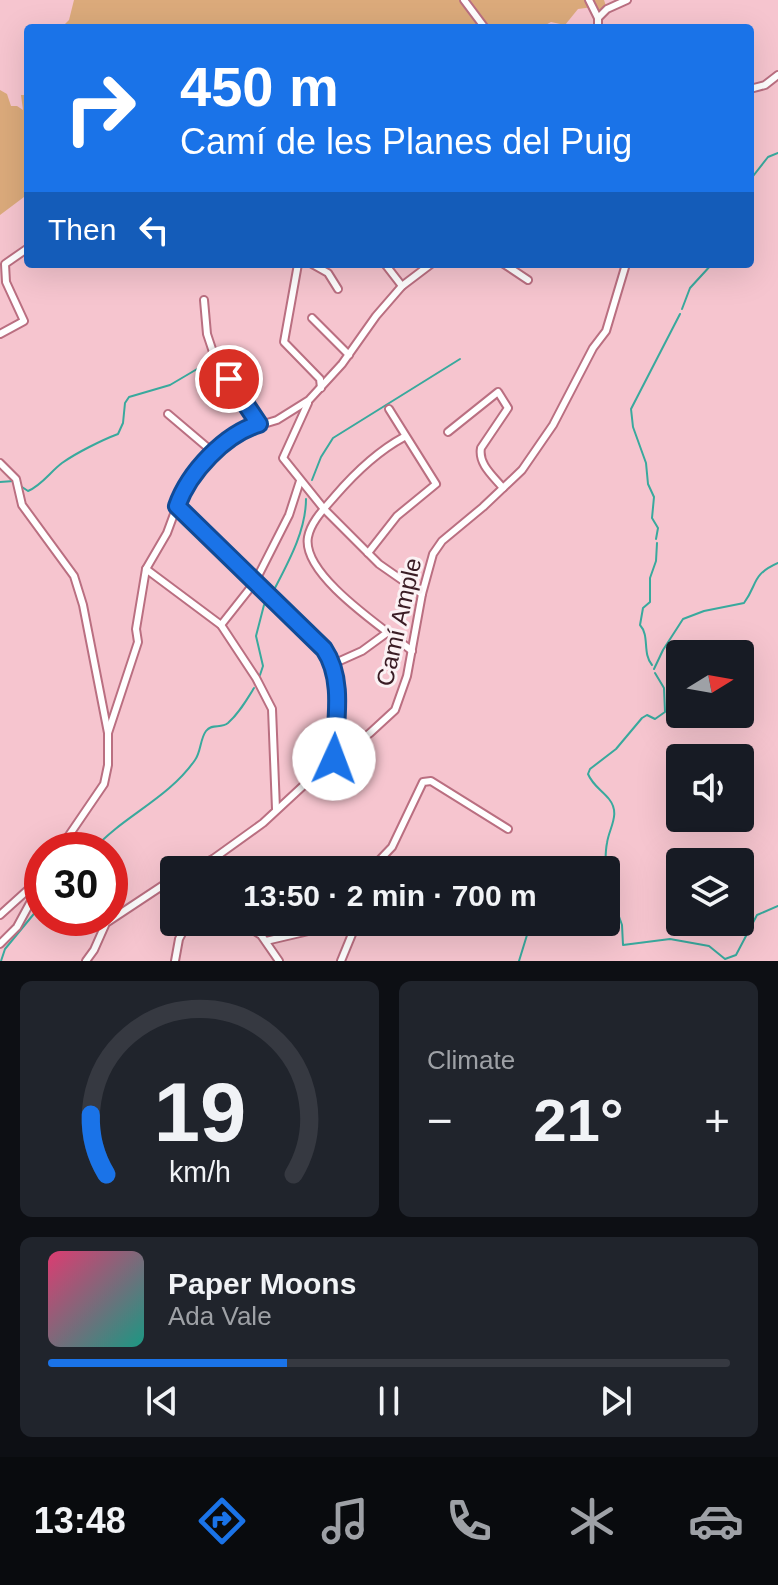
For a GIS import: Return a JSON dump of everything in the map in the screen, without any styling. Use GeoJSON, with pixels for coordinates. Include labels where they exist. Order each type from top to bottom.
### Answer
{"type":"FeatureCollection","features":[{"type":"Feature","properties":{"kind":"street"},"geometry":{"type":"LineString","coordinates":[[464,0],[482,24]]}},
{"type":"Feature","properties":{"kind":"street"},"geometry":{"type":"LineString","coordinates":[[589,0],[598,24]]}},
{"type":"Feature","properties":{"kind":"street"},"geometry":{"type":"LineString","coordinates":[[598,18],[607,9],[627,0]]}},
{"type":"Feature","properties":{"kind":"street"},"geometry":{"type":"LineString","coordinates":[[754,89],[760,88],[778,75]]}},
{"type":"Feature","properties":{"kind":"street"},"geometry":{"type":"LineString","coordinates":[[0,334],[24,321],[6,282],[5,264],[24,251]]}},
{"type":"Feature","properties":{"kind":"street"},"geometry":{"type":"LineString","coordinates":[[297,268],[284,342],[320,379],[321,389]]}},
{"type":"Feature","properties":{"kind":"street"},"geometry":{"type":"LineString","coordinates":[[319,268],[328,273],[338,289]]}},
{"type":"Feature","properties":{"kind":"street"},"geometry":{"type":"LineString","coordinates":[[388,268],[402,286]]}},
{"type":"Feature","properties":{"kind":"street"},"geometry":{"type":"LineString","coordinates":[[108,733],[138,642],[136,629],[146,569],[167,533],[190,482],[214,453],[247,429],[277,420],[309,400],[349,355],[402,286],[426,268]]}},
{"type":"Feature","properties":{"kind":"street"},"geometry":{"type":"LineString","coordinates":[[510,268],[528,280]]}},
{"type":"Feature","properties":{"kind":"street","name":"Camí Ample"},"geometry":{"type":"LineString","coordinates":[[217,856],[263,823],[334,759],[395,710],[402,696],[433,554],[442,541],[522,470],[553,425],[593,348],[606,331],[625,268]]}},
{"type":"Feature","properties":{"kind":"street"},"geometry":{"type":"LineString","coordinates":[[204,300],[207,334],[214,355],[259,424]]}},
{"type":"Feature","properties":{"kind":"street"},"geometry":{"type":"LineString","coordinates":[[312,318],[349,355]]}},
{"type":"Feature","properties":{"kind":"street"},"geometry":{"type":"LineString","coordinates":[[448,432],[498,392],[508,408],[481,448],[482,463],[503,488]]}},
{"type":"Feature","properties":{"kind":"street"},"geometry":{"type":"LineString","coordinates":[[309,400],[283,458],[324,509],[379,564],[422,594]]}},
{"type":"Feature","properties":{"kind":"street"},"geometry":{"type":"LineString","coordinates":[[368,553],[397,516],[436,484],[389,409]]}},
{"type":"Feature","properties":{"kind":"street"},"geometry":{"type":"LineString","coordinates":[[168,414],[214,453]]}},
{"type":"Feature","properties":{"kind":"street"},"geometry":{"type":"LineString","coordinates":[[404,437],[370,461],[324,509],[308,534],[307,546],[310,557],[338,591],[412,651]]}},
{"type":"Feature","properties":{"kind":"street"},"geometry":{"type":"LineString","coordinates":[[0,463],[16,479],[22,505],[74,576],[83,605],[108,733],[108,765],[104,784],[70,832]]}},
{"type":"Feature","properties":{"kind":"street"},"geometry":{"type":"LineString","coordinates":[[221,625],[255,582],[289,515],[300,481]]}},
{"type":"Feature","properties":{"kind":"street"},"geometry":{"type":"LineString","coordinates":[[177,506],[324,649],[333,664],[336,679],[334,759]]}},
{"type":"Feature","properties":{"kind":"street"},"geometry":{"type":"LineString","coordinates":[[146,569],[221,625],[246,661],[272,709],[276,809]]}},
{"type":"Feature","properties":{"kind":"street"},"geometry":{"type":"LineString","coordinates":[[333,664],[362,651],[388,632]]}},
{"type":"Feature","properties":{"kind":"street"},"geometry":{"type":"LineString","coordinates":[[383,856],[392,847],[423,782],[431,781],[508,829]]}},
{"type":"Feature","properties":{"kind":"street"},"geometry":{"type":"LineString","coordinates":[[86,961],[106,923],[160,887]]}},
{"type":"Feature","properties":{"kind":"street"},"geometry":{"type":"LineString","coordinates":[[0,915],[24,893]]}},
{"type":"Feature","properties":{"kind":"street"},"geometry":{"type":"LineString","coordinates":[[0,944],[24,915]]}},
{"type":"Feature","properties":{"kind":"street"},"geometry":{"type":"LineString","coordinates":[[175,961],[181,936]]}},
{"type":"Feature","properties":{"kind":"street"},"geometry":{"type":"LineString","coordinates":[[262,936],[279,961]]}},
{"type":"Feature","properties":{"kind":"street"},"geometry":{"type":"LineString","coordinates":[[266,941],[287,936]]}},
{"type":"Feature","properties":{"kind":"street"},"geometry":{"type":"LineString","coordinates":[[341,961],[351,936]]}},
{"type":"Feature","properties":{"kind":"shaded area"},"geometry":{"type":"Polygon","coordinates":[[[74,0],[604,0],[607,9],[599,14],[593,7],[578,9],[566,24],[65,24],[74,0]]]}},
{"type":"Feature","properties":{"kind":"shaded area"},"geometry":{"type":"Polygon","coordinates":[[[0,90],[7,94],[11,106],[23,110],[21,95],[24,95],[24,197],[0,215],[0,90]]]}},
{"type":"Feature","properties":{"kind":"waterway"},"geometry":{"type":"LineString","coordinates":[[754,175],[768,157],[778,153]]}},
{"type":"Feature","properties":{"kind":"waterway"},"geometry":{"type":"LineString","coordinates":[[682,309],[690,288],[708,268]]}},
{"type":"Feature","properties":{"kind":"waterway"},"geometry":{"type":"LineString","coordinates":[[656,539],[658,528],[652,518],[654,497],[633,427],[631,409],[680,314]]}},
{"type":"Feature","properties":{"kind":"waterway"},"geometry":{"type":"LineString","coordinates":[[312,480],[333,438],[460,359]]}},
{"type":"Feature","properties":{"kind":"waterway"},"geometry":{"type":"LineString","coordinates":[[19,485],[28,491],[68,459],[118,434],[129,397],[170,385],[209,362]]}},
{"type":"Feature","properties":{"kind":"waterway"},"geometry":{"type":"LineString","coordinates":[[0,482],[14,481]]}},
{"type":"Feature","properties":{"kind":"waterway"},"geometry":{"type":"LineString","coordinates":[[275,588],[300,534],[306,499]]}},
{"type":"Feature","properties":{"kind":"waterway"},"geometry":{"type":"LineString","coordinates":[[652,665],[640,625],[643,608],[650,602],[650,578],[656,561],[657,543]]}},
{"type":"Feature","properties":{"kind":"waterway"},"geometry":{"type":"LineString","coordinates":[[654,669],[683,619],[704,611],[744,603],[759,576],[778,563]]}},
{"type":"Feature","properties":{"kind":"waterway"},"geometry":{"type":"LineString","coordinates":[[260,675],[263,666],[256,636],[264,605]]}},
{"type":"Feature","properties":{"kind":"waterway"},"geometry":{"type":"LineString","coordinates":[[606,856],[614,810],[588,774],[616,749],[642,718],[647,715],[655,719],[665,712],[664,688],[655,673]]}},
{"type":"Feature","properties":{"kind":"waterway"},"geometry":{"type":"LineString","coordinates":[[112,832],[184,774],[197,757],[206,731],[228,723],[254,688]]}},
{"type":"Feature","properties":{"kind":"waterway"},"geometry":{"type":"LineString","coordinates":[[620,919],[623,945],[670,939],[709,946],[725,959],[736,955],[757,915],[778,906]]}},
{"type":"Feature","properties":{"kind":"waterway"},"geometry":{"type":"LineString","coordinates":[[1,961],[5,949],[24,926]]}},
{"type":"Feature","properties":{"kind":"waterway"},"geometry":{"type":"LineString","coordinates":[[519,961],[527,936]]}},
{"type":"Feature","properties":{"kind":"route"},"geometry":{"type":"LineString","coordinates":[[229,379],[259,424],[247,429],[203,464],[177,506],[324,649],[333,664],[336,679],[334,759]]}}]}
